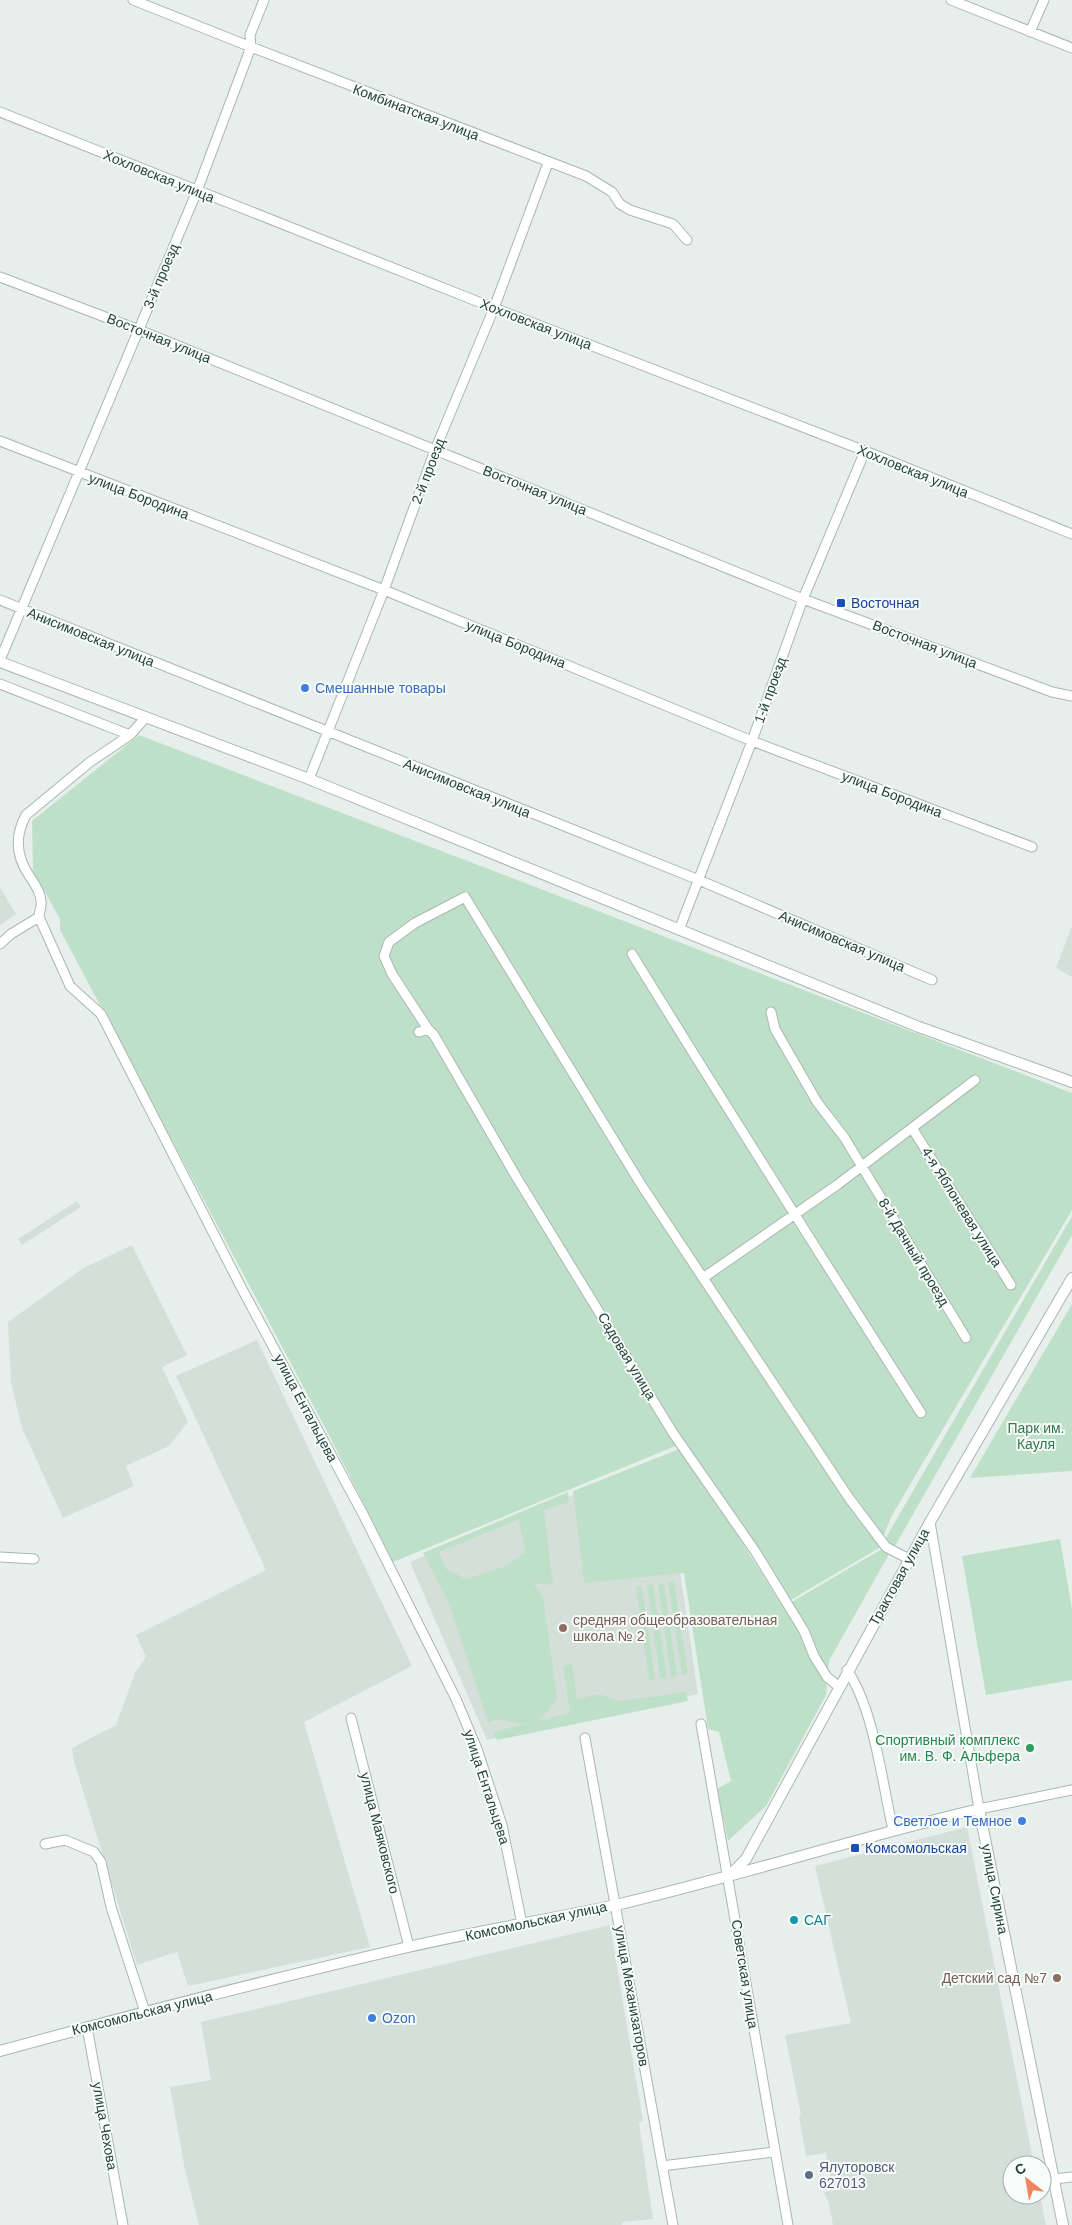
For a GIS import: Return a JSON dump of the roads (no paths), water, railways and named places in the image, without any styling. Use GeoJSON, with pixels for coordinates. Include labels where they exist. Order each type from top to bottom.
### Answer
{"type":"FeatureCollection","features":[{"type":"Feature","properties":{"kind":"street","name":"Комбинатская улица"},"geometry":{"type":"LineString","coordinates":[[133,0],[251,48],[586,176],[604,185],[612,192],[620,204],[630,210],[673,224],[687,240]]}},
{"type":"Feature","properties":{"kind":"street","name":"3-й проезд"},"geometry":{"type":"LineString","coordinates":[[0,661],[197,190],[251,48],[250,35],[264,0]]}},
{"type":"Feature","properties":{"kind":"street"},"geometry":{"type":"LineString","coordinates":[[951,0],[1072,48]]}},
{"type":"Feature","properties":{"kind":"street"},"geometry":{"type":"LineString","coordinates":[[1030,32],[1044,0]]}},
{"type":"Feature","properties":{"kind":"street","name":"Хохловская улица"},"geometry":{"type":"LineString","coordinates":[[0,112],[1072,534]]}},
{"type":"Feature","properties":{"kind":"street","name":"2-й проезд"},"geometry":{"type":"LineString","coordinates":[[309,779],[384,590],[435,450],[494,308],[548,163]]}},
{"type":"Feature","properties":{"kind":"street","name":"Восточная улица"},"geometry":{"type":"LineString","coordinates":[[0,277],[139,330],[803,598],[1052,692],[1072,696]]}},
{"type":"Feature","properties":{"kind":"street","name":"улица Бородина"},"geometry":{"type":"LineString","coordinates":[[0,441],[384,590],[752,741],[1032,847]]}},
{"type":"Feature","properties":{"kind":"street","name":"1-й проезд"},"geometry":{"type":"LineString","coordinates":[[679,930],[752,741],[803,598],[865,451]]}},
{"type":"Feature","properties":{"kind":"street","name":"Анисимовская улица"},"geometry":{"type":"LineString","coordinates":[[0,600],[699,880],[932,980]]}},
{"type":"Feature","properties":{"kind":"street"},"geometry":{"type":"LineString","coordinates":[[0,661],[309,779],[919,1026],[1072,1082]]}},
{"type":"Feature","properties":{"kind":"street"},"geometry":{"type":"LineString","coordinates":[[0,684],[130,735]]}},
{"type":"Feature","properties":{"kind":"street"},"geometry":{"type":"LineString","coordinates":[[0,944],[11,934],[39,917],[41,901],[37,886],[21,865],[17,852],[18,836],[26,815],[90,762],[130,735],[146,717]]}},
{"type":"Feature","properties":{"kind":"street","name":"Садовая улица"},"geometry":{"type":"LineString","coordinates":[[703,1278],[642,1186],[465,897],[415,923],[388,942],[384,956],[424,1031],[434,1035],[517,1178],[604,1317],[673,1433],[754,1551],[804,1632],[814,1656],[828,1677],[838,1686]]}},
{"type":"Feature","properties":{"kind":"street","name":"улица Ентальцева"},"geometry":{"type":"LineString","coordinates":[[39,917],[70,986],[101,1014],[241,1286],[364,1516],[456,1699],[477,1749],[502,1825],[522,1924]]}},
{"type":"Feature","properties":{"kind":"street"},"geometry":{"type":"LineString","coordinates":[[632,954],[737,1125],[921,1413]]}},
{"type":"Feature","properties":{"kind":"street","name":"8-й Дачный проезд"},"geometry":{"type":"LineString","coordinates":[[771,1012],[775,1029],[817,1102],[844,1137],[966,1338]]}},
{"type":"Feature","properties":{"kind":"street"},"geometry":{"type":"LineString","coordinates":[[909,1559],[886,1547],[848,1498],[703,1278],[796,1215],[975,1080]]}},
{"type":"Feature","properties":{"kind":"street","name":"4-я Яблоневая улица"},"geometry":{"type":"LineString","coordinates":[[912,1128],[1012,1285]]}},
{"type":"Feature","properties":{"kind":"street","name":"Трактовая улица"},"geometry":{"type":"LineString","coordinates":[[728,1877],[746,1859],[838,1686],[909,1559],[1072,1278]]}},
{"type":"Feature","properties":{"kind":"street","name":"улица Сирина"},"geometry":{"type":"LineString","coordinates":[[930,1522],[979,1810],[1063,2225]]}},
{"type":"Feature","properties":{"kind":"street"},"geometry":{"type":"LineString","coordinates":[[0,1557],[34,1559]]}},
{"type":"Feature","properties":{"kind":"street"},"geometry":{"type":"LineString","coordinates":[[847,1670],[856,1683],[868,1716],[892,1830]]}},
{"type":"Feature","properties":{"kind":"street","name":"улица Маяковского"},"geometry":{"type":"LineString","coordinates":[[351,1718],[409,1947]]}},
{"type":"Feature","properties":{"kind":"street","name":"Советская улица"},"geometry":{"type":"LineString","coordinates":[[701,1724],[788,2225]]}},
{"type":"Feature","properties":{"kind":"street","name":"улица Механизаторов"},"geometry":{"type":"LineString","coordinates":[[585,1738],[673,2225]]}},
{"type":"Feature","properties":{"kind":"street","name":"Комсомольская улица"},"geometry":{"type":"LineString","coordinates":[[0,2051],[145,2012],[409,1947],[615,1905],[728,1877],[892,1830],[1072,1790]]}},
{"type":"Feature","properties":{"kind":"street"},"geometry":{"type":"LineString","coordinates":[[45,1844],[65,1840],[94,1852],[101,1862],[111,1907],[145,2012]]}},
{"type":"Feature","properties":{"kind":"street","name":"улица Чехова"},"geometry":{"type":"LineString","coordinates":[[87,2027],[123,2225]]}},
{"type":"Feature","properties":{"kind":"street"},"geometry":{"type":"LineString","coordinates":[[662,2166],[774,2152]]}},
{"type":"Feature","properties":{"kind":"street"},"geometry":{"type":"LineString","coordinates":[[1054,2180],[1072,2177]]}},
{"type":"Feature","properties":{"kind":"place","name":"Восточная"},"geometry":{"type":"Point","coordinates":[841,603]}},
{"type":"Feature","properties":{"kind":"place","name":"Смешанные товары"},"geometry":{"type":"Point","coordinates":[305,688]}},
{"type":"Feature","properties":{"kind":"place","name":"средняя общеобразовательная школа № 2"},"geometry":{"type":"Point","coordinates":[563,1628]}},
{"type":"Feature","properties":{"kind":"place","name":"Спортивный комплекс им. В. Ф. Альфера"},"geometry":{"type":"Point","coordinates":[1030,1748]}},
{"type":"Feature","properties":{"kind":"place","name":"Светлое и Темное"},"geometry":{"type":"Point","coordinates":[1022,1821]}},
{"type":"Feature","properties":{"kind":"place","name":"Комсомольская"},"geometry":{"type":"Point","coordinates":[855,1848]}},
{"type":"Feature","properties":{"kind":"place","name":"САГ"},"geometry":{"type":"Point","coordinates":[794,1920]}},
{"type":"Feature","properties":{"kind":"place","name":"Детский сад №7"},"geometry":{"type":"Point","coordinates":[1057,1978]}},
{"type":"Feature","properties":{"kind":"place","name":"Ozon"},"geometry":{"type":"Point","coordinates":[372,2018]}},
{"type":"Feature","properties":{"kind":"place","name":"Ялуторовск 627013"},"geometry":{"type":"Point","coordinates":[809,2175]}},
{"type":"Feature","properties":{"kind":"park label","name":"Парк им. Кауля"},"geometry":{"type":"Point","coordinates":[1036,1436]}}]}
